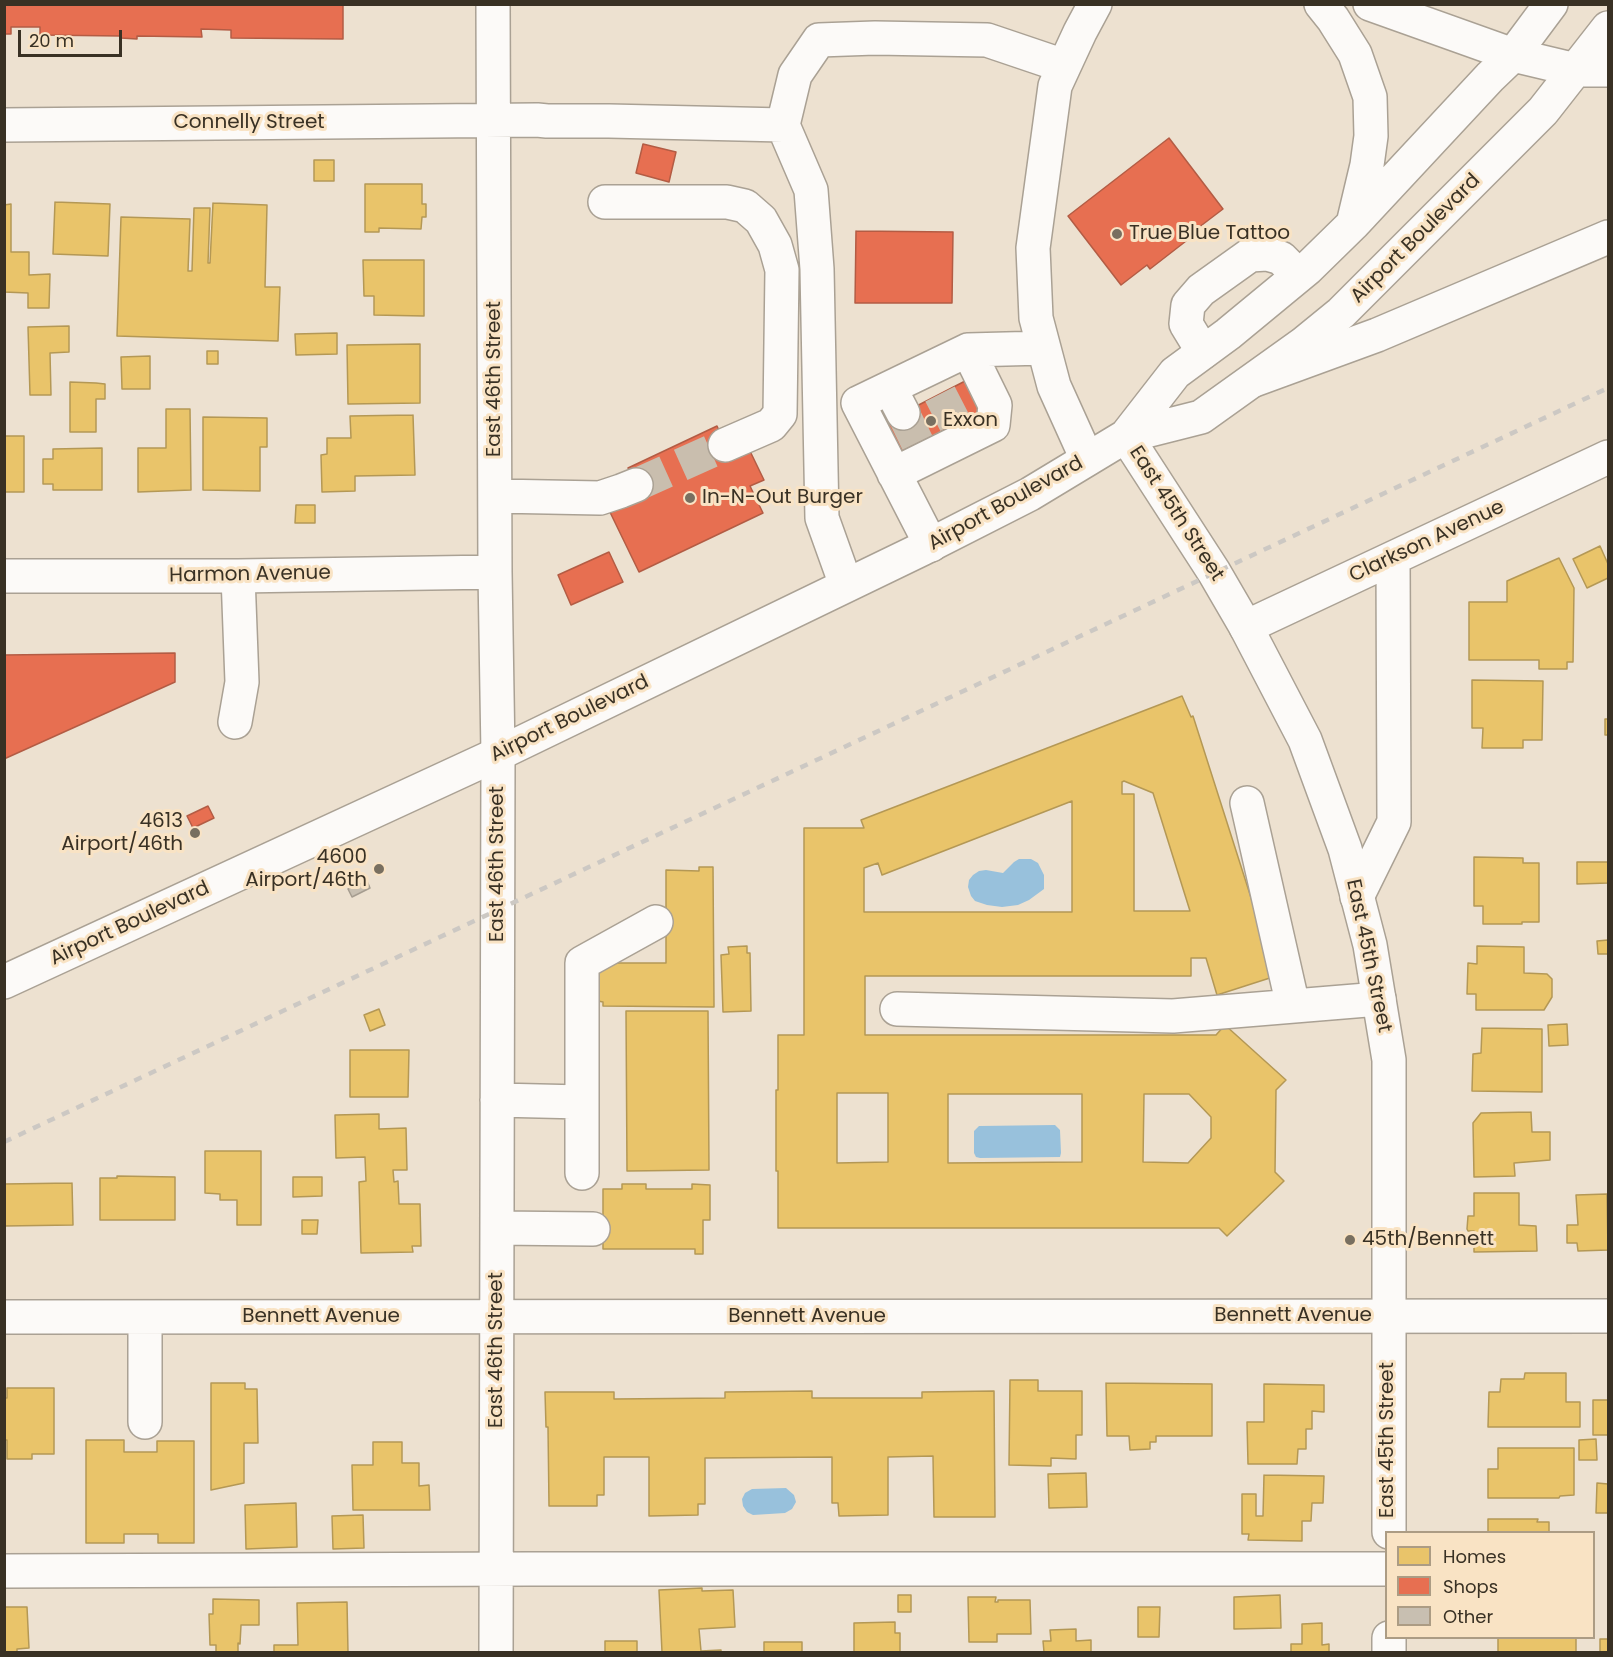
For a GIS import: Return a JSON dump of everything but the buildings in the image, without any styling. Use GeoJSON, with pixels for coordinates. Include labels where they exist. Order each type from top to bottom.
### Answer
{"type":"FeatureCollection","features":[{"type":"Feature","properties":{"kind":"main road","name":"East 46th Street"},"geometry":{"type":"LineString","coordinates":[[493,4],[498,754],[496,1653]]}},
{"type":"Feature","properties":{"kind":"main road"},"geometry":{"type":"LineString","coordinates":[[1087,459],[1054,386],[1036,318],[1034,248],[1054,86],[1095,4]]}},
{"type":"Feature","properties":{"kind":"main road"},"geometry":{"type":"LineString","coordinates":[[1321,4],[1354,54],[1370,97],[1371,136],[1367,165],[1353,224]]}},
{"type":"Feature","properties":{"kind":"main road"},"geometry":{"type":"LineString","coordinates":[[1370,4],[1514,56],[1576,70],[1608,70]]}},
{"type":"Feature","properties":{"kind":"main road","name":"Airport Boulevard"},"geometry":{"type":"LineString","coordinates":[[1126,436],[1175,373],[1228,334],[1298,275],[1353,224],[1490,77],[1514,56],[1551,4]]}},
{"type":"Feature","properties":{"kind":"main road","name":"Airport Boulevard"},"geometry":{"type":"LineString","coordinates":[[4,982],[498,754],[931,544],[1030,494],[1126,436],[1201,417],[1303,344],[1341,313],[1543,111],[1608,28]]}},
{"type":"Feature","properties":{"kind":"main road"},"geometry":{"type":"LineString","coordinates":[[846,585],[822,518],[817,269],[811,190],[783,125],[795,75],[819,40],[875,38],[987,40],[1064,66]]}},
{"type":"Feature","properties":{"kind":"main road","name":"Connelly Street"},"geometry":{"type":"LineString","coordinates":[[4,125],[537,120],[783,125]]}},
{"type":"Feature","properties":{"kind":"main road"},"geometry":{"type":"LineString","coordinates":[[605,202],[727,202],[745,206],[761,220],[775,245],[782,270],[780,414],[771,425],[725,445]]}},
{"type":"Feature","properties":{"kind":"main road"},"geometry":{"type":"LineString","coordinates":[[1254,380],[1377,335],[1608,237]]}},
{"type":"Feature","properties":{"kind":"main road"},"geometry":{"type":"LineString","coordinates":[[1203,352],[1186,324],[1188,305],[1201,290],[1250,255],[1267,254],[1281,258],[1298,275]]}},
{"type":"Feature","properties":{"kind":"main road"},"geometry":{"type":"LineString","coordinates":[[931,544],[858,403],[896,401],[934,382],[968,350],[1044,348]]}},
{"type":"Feature","properties":{"kind":"main road"},"geometry":{"type":"LineString","coordinates":[[894,474],[922,454],[961,434],[993,425],[995,405],[968,350]]}},
{"type":"Feature","properties":{"kind":"main road","name":"East 45th Street"},"geometry":{"type":"LineString","coordinates":[[1126,436],[1214,572],[1246,627],[1305,740],[1345,849],[1370,945],[1389,1060],[1389,1531]]}},
{"type":"Feature","properties":{"kind":"main road","name":"Clarkson Avenue"},"geometry":{"type":"LineString","coordinates":[[1246,627],[1608,457]]}},
{"type":"Feature","properties":{"kind":"main road"},"geometry":{"type":"LineString","coordinates":[[496,496],[600,498],[636,485]]}},
{"type":"Feature","properties":{"kind":"main road"},"geometry":{"type":"LineString","coordinates":[[1357,897],[1394,822],[1393,558]]}},
{"type":"Feature","properties":{"kind":"main road","name":"Harmon Avenue"},"geometry":{"type":"LineString","coordinates":[[4,576],[238,576],[495,572]]}},
{"type":"Feature","properties":{"kind":"main road"},"geometry":{"type":"LineString","coordinates":[[235,722],[242,682],[238,576]]}},
{"type":"Feature","properties":{"kind":"main road"},"geometry":{"type":"LineString","coordinates":[[1247,803],[1293,1006]]}},
{"type":"Feature","properties":{"kind":"main road"},"geometry":{"type":"LineString","coordinates":[[582,1173],[582,963],[656,922]]}},
{"type":"Feature","properties":{"kind":"main road"},"geometry":{"type":"LineString","coordinates":[[897,1009],[1173,1016],[1379,999]]}},
{"type":"Feature","properties":{"kind":"main road"},"geometry":{"type":"LineString","coordinates":[[497,1100],[582,1102]]}},
{"type":"Feature","properties":{"kind":"main road"},"geometry":{"type":"LineString","coordinates":[[497,1228],[593,1229]]}},
{"type":"Feature","properties":{"kind":"main road","name":"Bennett Avenue"},"geometry":{"type":"LineString","coordinates":[[4,1317],[1608,1316]]}},
{"type":"Feature","properties":{"kind":"main road"},"geometry":{"type":"LineString","coordinates":[[144,1422],[145,1317]]}},
{"type":"Feature","properties":{"kind":"main road"},"geometry":{"type":"LineString","coordinates":[[4,1571],[1385,1569]]}},
{"type":"Feature","properties":{"kind":"water"},"geometry":{"type":"Polygon","coordinates":[[[1019,859],[1031,859],[1038,863],[1044,875],[1044,889],[1018,905],[1002,907],[975,901],[968,887],[973,875],[986,870],[1003,873],[1019,859]]]}},
{"type":"Feature","properties":{"kind":"water"},"geometry":{"type":"Polygon","coordinates":[[[1055,1125],[1060,1130],[1060,1157],[980,1158],[974,1153],[974,1131],[979,1126],[1055,1125]]]}},
{"type":"Feature","properties":{"kind":"water"},"geometry":{"type":"Polygon","coordinates":[[[786,1488],[794,1495],[796,1502],[792,1509],[785,1513],[753,1515],[743,1506],[742,1499],[745,1493],[752,1489],[786,1488]]]}},
{"type":"Feature","properties":{"kind":"tunnel"},"geometry":{"type":"LineString","coordinates":[[940,394],[958,429]]}},
{"type":"Feature","properties":{"kind":"tunnel"},"geometry":{"type":"LineString","coordinates":[[903,413],[920,448]]}},
{"type":"Feature","properties":{"kind":"tunnel"},"geometry":{"type":"LineString","coordinates":[[636,485],[725,445]]}},
{"type":"Feature","properties":{"kind":"railway"},"geometry":{"type":"LineString","coordinates":[[4,1142],[1608,388]]}},
{"type":"Feature","properties":{"kind":"place","name":"True Blue Tattoo"},"geometry":{"type":"Point","coordinates":[1117,234]}},
{"type":"Feature","properties":{"kind":"place","name":"Exxon"},"geometry":{"type":"Point","coordinates":[931,421]}},
{"type":"Feature","properties":{"kind":"place","name":"In-N-Out Burger"},"geometry":{"type":"Point","coordinates":[690,498]}},
{"type":"Feature","properties":{"kind":"place","name":"4613 Airport/46th"},"geometry":{"type":"Point","coordinates":[195,833]}},
{"type":"Feature","properties":{"kind":"place","name":"4600 Airport/46th"},"geometry":{"type":"Point","coordinates":[379,869]}},
{"type":"Feature","properties":{"kind":"place","name":"45th/Bennett"},"geometry":{"type":"Point","coordinates":[1350,1240]}}]}
